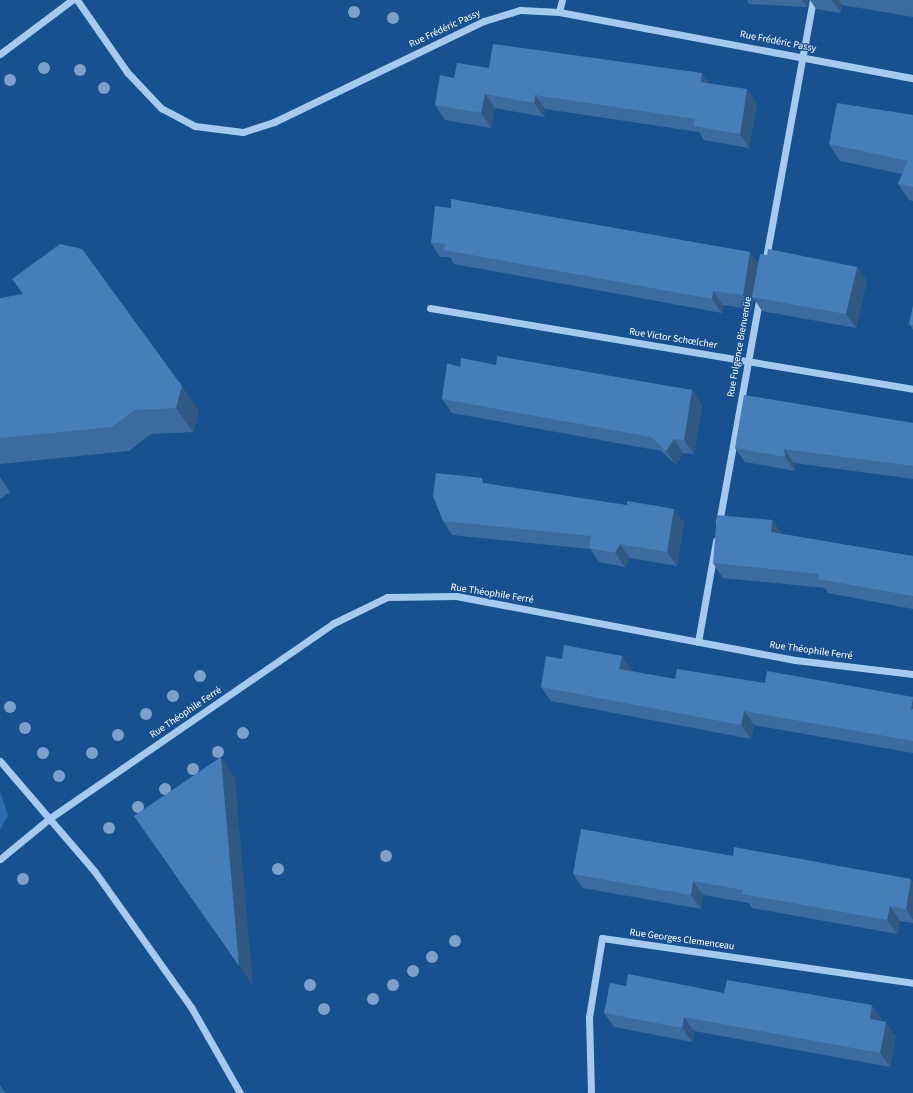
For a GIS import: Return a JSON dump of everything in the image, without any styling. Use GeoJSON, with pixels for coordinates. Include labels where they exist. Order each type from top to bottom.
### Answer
{"type":"FeatureCollection","features":[{"type":"Feature","properties":{"kind":"street"},"geometry":{"type":"LineString","coordinates":[[0,54],[72,0]]}},
{"type":"Feature","properties":{"kind":"street","name":"Rue Frédéric Passy"},"geometry":{"type":"LineString","coordinates":[[77,0],[127,72],[161,108],[196,126],[243,132],[274,122],[484,20],[520,10],[559,12],[802,56],[913,78]]}},
{"type":"Feature","properties":{"kind":"street"},"geometry":{"type":"LineString","coordinates":[[559,12],[562,0]]}},
{"type":"Feature","properties":{"kind":"street"},"geometry":{"type":"LineString","coordinates":[[764,269],[813,0]]}},
{"type":"Feature","properties":{"kind":"street","name":"Rue Fulgence Bienvenüe"},"geometry":{"type":"LineString","coordinates":[[698,642],[762,284]]}},
{"type":"Feature","properties":{"kind":"street","name":"Rue Victor Schœlcher"},"geometry":{"type":"LineString","coordinates":[[430,308],[913,389]]}},
{"type":"Feature","properties":{"kind":"street","name":"Rue Théophile Ferré"},"geometry":{"type":"LineString","coordinates":[[0,859],[50,818],[334,623],[387,597],[456,596],[795,660],[913,674]]}},
{"type":"Feature","properties":{"kind":"street"},"geometry":{"type":"LineString","coordinates":[[0,761],[95,872],[191,1007],[240,1093]]}},
{"type":"Feature","properties":{"kind":"street","name":"Rue Georges Clemenceau"},"geometry":{"type":"LineString","coordinates":[[591,1093],[589,1017],[602,938],[913,983]]}},
{"type":"Feature","properties":{"kind":"shaded area"},"geometry":{"type":"Polygon","coordinates":[[[0,791],[8,815],[0,830],[0,791]]]}},
{"type":"Feature","properties":{"kind":"building"},"geometry":{"type":"Polygon","coordinates":[[[493,44],[702,73],[701,82],[747,89],[740,134],[694,126],[695,119],[535,95],[534,103],[485,94],[481,113],[435,105],[440,75],[454,78],[457,63],[489,68],[493,44]]]}},
{"type":"Feature","properties":{"kind":"building"},"geometry":{"type":"Polygon","coordinates":[[[837,103],[913,115],[913,187],[898,184],[908,161],[829,144],[837,103]]]}},
{"type":"Feature","properties":{"kind":"building"},"geometry":{"type":"Polygon","coordinates":[[[451,199],[750,252],[743,295],[713,291],[712,299],[444,250],[445,244],[431,243],[435,206],[451,208],[451,199]]]}},
{"type":"Feature","properties":{"kind":"building"},"geometry":{"type":"Polygon","coordinates":[[[60,244],[82,249],[182,386],[176,408],[134,410],[112,427],[0,438],[0,298],[23,294],[12,279],[60,244]]]}},
{"type":"Feature","properties":{"kind":"building"},"geometry":{"type":"Polygon","coordinates":[[[768,249],[857,267],[846,314],[752,297],[760,254],[767,255],[768,249]]]}},
{"type":"Feature","properties":{"kind":"building"},"geometry":{"type":"Polygon","coordinates":[[[913,306],[913,325],[909,324],[913,306]]]}},
{"type":"Feature","properties":{"kind":"building"},"geometry":{"type":"Polygon","coordinates":[[[497,356],[692,390],[684,440],[674,439],[666,451],[651,437],[442,399],[447,363],[460,367],[461,358],[496,365],[497,356]]]}},
{"type":"Feature","properties":{"kind":"building"},"geometry":{"type":"Polygon","coordinates":[[[744,395],[913,423],[913,466],[784,449],[785,457],[735,448],[744,395]]]}},
{"type":"Feature","properties":{"kind":"building"},"geometry":{"type":"Polygon","coordinates":[[[436,473],[482,478],[483,483],[627,505],[627,501],[674,509],[667,552],[620,544],[615,553],[589,548],[591,536],[443,521],[433,496],[436,473]]]}},
{"type":"Feature","properties":{"kind":"building"},"geometry":{"type":"Polygon","coordinates":[[[717,515],[772,520],[771,532],[913,556],[913,596],[818,579],[819,574],[713,563],[717,515]]]}},
{"type":"Feature","properties":{"kind":"building"},"geometry":{"type":"Polygon","coordinates":[[[564,645],[622,656],[619,669],[675,679],[677,669],[765,683],[767,671],[913,697],[911,709],[913,709],[913,741],[744,711],[741,725],[541,687],[546,656],[562,659],[564,645]]]}},
{"type":"Feature","properties":{"kind":"building"},"geometry":{"type":"Polygon","coordinates":[[[221,757],[239,966],[134,816],[221,757]]]}},
{"type":"Feature","properties":{"kind":"building"},"geometry":{"type":"Polygon","coordinates":[[[581,829],[733,856],[734,847],[911,879],[906,909],[890,906],[887,920],[742,894],[743,890],[693,881],[691,895],[573,874],[581,829]]]}},
{"type":"Feature","properties":{"kind":"building"},"geometry":{"type":"Polygon","coordinates":[[[628,974],[724,993],[727,980],[872,1005],[870,1019],[886,1022],[880,1053],[684,1017],[682,1028],[604,1013],[610,983],[626,986],[628,974]]]}}]}
